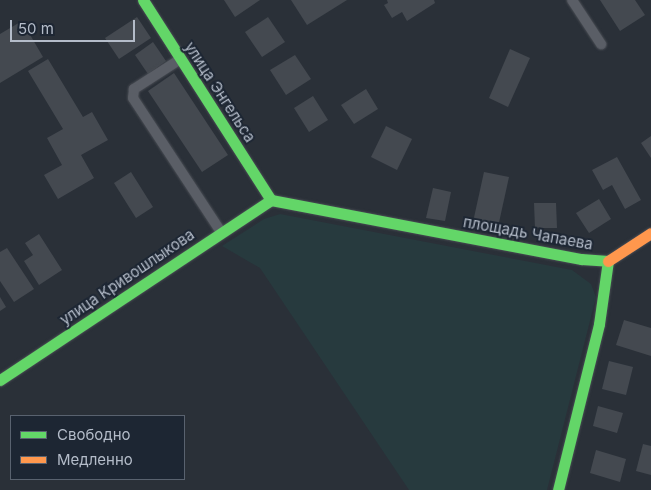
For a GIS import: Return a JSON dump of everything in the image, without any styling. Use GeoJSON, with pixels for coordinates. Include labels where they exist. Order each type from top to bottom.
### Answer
{"type":"FeatureCollection","features":[{"type":"Feature","properties":{"kind":"street","name":"улица Энгельса"},"geometry":{"type":"LineString","coordinates":[[146,4],[271,200]]}},
{"type":"Feature","properties":{"kind":"street","name":"улица Кривошлыкова"},"geometry":{"type":"LineString","coordinates":[[1,378],[271,200]]}},
{"type":"Feature","properties":{"kind":"street","name":"площадь Чапаева"},"geometry":{"type":"LineString","coordinates":[[271,200],[581,259],[608,261],[599,324],[558,490]]}},
{"type":"Feature","properties":{"kind":"street"},"geometry":{"type":"LineString","coordinates":[[608,261],[651,233]]}},
{"type":"Feature","properties":{"kind":"lane"},"geometry":{"type":"LineString","coordinates":[[146,4],[159,0]]}},
{"type":"Feature","properties":{"kind":"lane"},"geometry":{"type":"LineString","coordinates":[[572,0],[601,44]]}},
{"type":"Feature","properties":{"kind":"lane"},"geometry":{"type":"LineString","coordinates":[[181,59],[134,88],[133,98],[221,232]]}},
{"type":"Feature","properties":{"kind":"green space"},"geometry":{"type":"Polygon","coordinates":[[[280,214],[572,270],[591,284],[596,297],[547,490],[409,490],[260,268],[222,246],[264,219],[280,214]]]}},
{"type":"Feature","properties":{"kind":"building"},"geometry":{"type":"Polygon","coordinates":[[[224,0],[260,0],[235,17],[224,0]]]}},
{"type":"Feature","properties":{"kind":"building"},"geometry":{"type":"Polygon","coordinates":[[[291,0],[347,0],[307,25],[291,0]]]}},
{"type":"Feature","properties":{"kind":"building"},"geometry":{"type":"Polygon","coordinates":[[[387,0],[434,0],[435,3],[407,21],[402,12],[392,18],[384,5],[388,3],[387,0]]]}},
{"type":"Feature","properties":{"kind":"building"},"geometry":{"type":"Polygon","coordinates":[[[600,0],[635,0],[645,15],[620,31],[600,0]]]}},
{"type":"Feature","properties":{"kind":"building"},"geometry":{"type":"Polygon","coordinates":[[[137,17],[151,38],[119,59],[105,38],[137,17]]]}},
{"type":"Feature","properties":{"kind":"building"},"geometry":{"type":"Polygon","coordinates":[[[268,17],[285,42],[262,57],[245,32],[268,17]]]}},
{"type":"Feature","properties":{"kind":"building"},"geometry":{"type":"Polygon","coordinates":[[[22,21],[43,57],[0,83],[0,34],[22,21]]]}},
{"type":"Feature","properties":{"kind":"building"},"geometry":{"type":"Polygon","coordinates":[[[153,42],[166,61],[148,74],[135,55],[153,42]]]}},
{"type":"Feature","properties":{"kind":"building"},"geometry":{"type":"Polygon","coordinates":[[[510,49],[530,58],[508,107],[489,98],[510,49]]]}},
{"type":"Feature","properties":{"kind":"building"},"geometry":{"type":"Polygon","coordinates":[[[295,55],[311,79],[286,95],[270,70],[295,55]]]}},
{"type":"Feature","properties":{"kind":"building"},"geometry":{"type":"Polygon","coordinates":[[[48,59],[83,117],[92,112],[108,140],[81,155],[94,178],[58,199],[44,175],[62,165],[47,138],[63,129],[28,71],[48,59]]]}},
{"type":"Feature","properties":{"kind":"building"},"geometry":{"type":"Polygon","coordinates":[[[174,73],[228,155],[202,172],[148,91],[174,73]]]}},
{"type":"Feature","properties":{"kind":"building"},"geometry":{"type":"Polygon","coordinates":[[[366,89],[378,109],[354,124],[341,105],[366,89]]]}},
{"type":"Feature","properties":{"kind":"building"},"geometry":{"type":"Polygon","coordinates":[[[313,96],[328,120],[309,132],[294,108],[313,96]]]}},
{"type":"Feature","properties":{"kind":"building"},"geometry":{"type":"Polygon","coordinates":[[[386,126],[412,139],[397,170],[371,157],[386,126]]]}},
{"type":"Feature","properties":{"kind":"building"},"geometry":{"type":"Polygon","coordinates":[[[651,136],[651,158],[641,143],[651,136]]]}},
{"type":"Feature","properties":{"kind":"building"},"geometry":{"type":"Polygon","coordinates":[[[617,157],[641,200],[625,209],[612,185],[603,190],[592,170],[617,157]]]}},
{"type":"Feature","properties":{"kind":"building"},"geometry":{"type":"Polygon","coordinates":[[[131,172],[153,207],[136,218],[114,183],[131,172]]]}},
{"type":"Feature","properties":{"kind":"building"},"geometry":{"type":"Polygon","coordinates":[[[484,172],[509,177],[498,227],[473,222],[484,172]]]}},
{"type":"Feature","properties":{"kind":"building"},"geometry":{"type":"Polygon","coordinates":[[[433,188],[451,192],[445,221],[426,218],[433,188]]]}},
{"type":"Feature","properties":{"kind":"building"},"geometry":{"type":"Polygon","coordinates":[[[599,199],[611,219],[589,233],[576,213],[599,199]]]}},
{"type":"Feature","properties":{"kind":"building"},"geometry":{"type":"Polygon","coordinates":[[[534,203],[556,203],[557,228],[535,228],[534,203]]]}},
{"type":"Feature","properties":{"kind":"building"},"geometry":{"type":"Polygon","coordinates":[[[39,234],[62,270],[39,285],[24,261],[33,255],[25,243],[39,234]]]}},
{"type":"Feature","properties":{"kind":"building"},"geometry":{"type":"Polygon","coordinates":[[[7,248],[34,289],[14,302],[0,281],[0,252],[7,248]]]}},
{"type":"Feature","properties":{"kind":"building"},"geometry":{"type":"Polygon","coordinates":[[[0,297],[6,307],[0,311],[0,297]]]}},
{"type":"Feature","properties":{"kind":"building"},"geometry":{"type":"Polygon","coordinates":[[[624,320],[651,328],[651,356],[616,345],[624,320]]]}},
{"type":"Feature","properties":{"kind":"building"},"geometry":{"type":"Polygon","coordinates":[[[609,361],[633,367],[626,395],[602,389],[609,361]]]}},
{"type":"Feature","properties":{"kind":"building"},"geometry":{"type":"Polygon","coordinates":[[[598,406],[623,413],[617,433],[593,426],[598,406]]]}},
{"type":"Feature","properties":{"kind":"building"},"geometry":{"type":"Polygon","coordinates":[[[643,444],[651,446],[651,475],[636,471],[643,444]]]}},
{"type":"Feature","properties":{"kind":"building"},"geometry":{"type":"Polygon","coordinates":[[[596,450],[626,459],[620,482],[590,473],[596,450]]]}},
{"type":"Feature","properties":{"kind":"traffic: fast"},"geometry":{"type":"LineString","coordinates":[[143,0],[271,200]]}},
{"type":"Feature","properties":{"kind":"traffic: fast"},"geometry":{"type":"LineString","coordinates":[[271,200],[581,259],[608,261]]}},
{"type":"Feature","properties":{"kind":"traffic: fast"},"geometry":{"type":"LineString","coordinates":[[0,380],[271,200]]}},
{"type":"Feature","properties":{"kind":"traffic: fast"},"geometry":{"type":"LineString","coordinates":[[558,490],[599,324],[608,261]]}},
{"type":"Feature","properties":{"kind":"traffic: slow"},"geometry":{"type":"LineString","coordinates":[[608,261],[651,233]]}}]}
